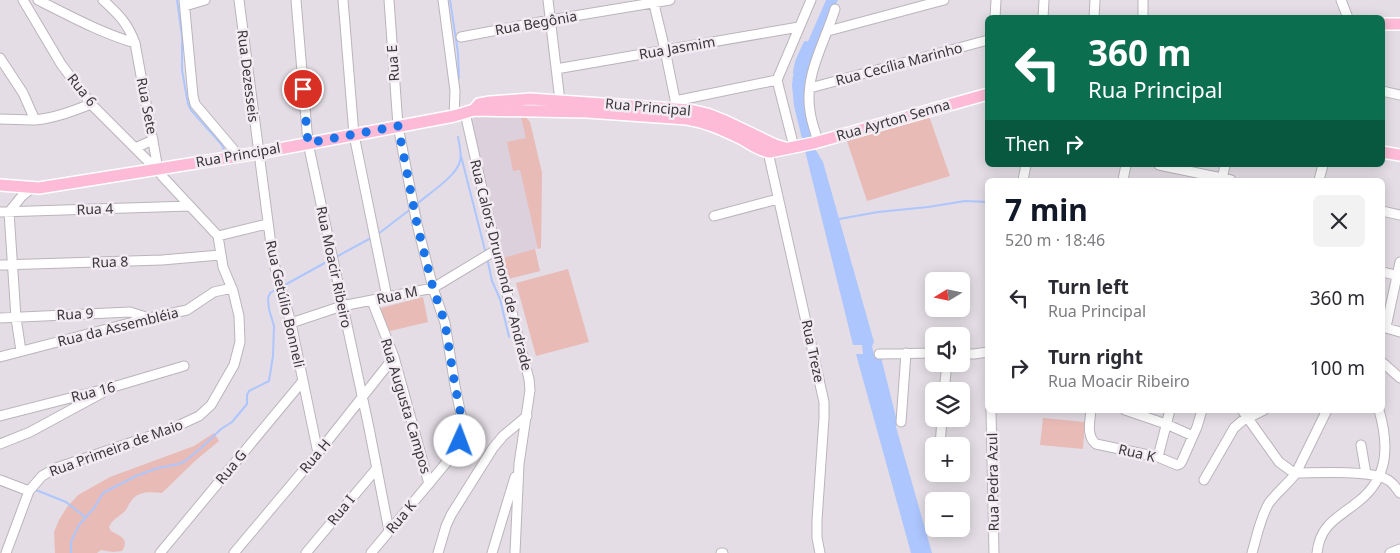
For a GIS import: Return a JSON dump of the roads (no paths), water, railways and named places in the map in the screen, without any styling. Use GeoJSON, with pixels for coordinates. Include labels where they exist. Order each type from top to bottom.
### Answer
{"type":"FeatureCollection","features":[{"type":"Feature","properties":{"kind":"main road"},"geometry":{"type":"LineString","coordinates":[[1385,24],[1400,24]]}},
{"type":"Feature","properties":{"kind":"main road","name":"Rua Ayrton Senna"},"geometry":{"type":"LineString","coordinates":[[793,147],[985,95]]}},
{"type":"Feature","properties":{"kind":"main road","name":"Rua Principal"},"geometry":{"type":"LineString","coordinates":[[463,114],[479,104],[530,99],[676,105],[725,121],[768,148]]}},
{"type":"Feature","properties":{"kind":"main road","name":"Rua Principal"},"geometry":{"type":"LineString","coordinates":[[0,185],[32,188],[157,169],[258,153],[463,114],[587,112],[687,119],[716,126],[768,148],[793,147]]}},
{"type":"Feature","properties":{"kind":"main road"},"geometry":{"type":"LineString","coordinates":[[1385,152],[1400,155]]}},
{"type":"Feature","properties":{"kind":"street","name":"Rua 6"},"geometry":{"type":"LineString","coordinates":[[23,0],[61,64],[91,104],[157,169]]}},
{"type":"Feature","properties":{"kind":"street"},"geometry":{"type":"LineString","coordinates":[[38,0],[80,22],[117,38],[135,43]]}},
{"type":"Feature","properties":{"kind":"street","name":"Rua Sete"},"geometry":{"type":"LineString","coordinates":[[103,0],[125,22],[130,29],[135,43],[157,169]]}},
{"type":"Feature","properties":{"kind":"street"},"geometry":{"type":"LineString","coordinates":[[205,0],[184,3],[193,96],[195,104],[239,156]]}},
{"type":"Feature","properties":{"kind":"street","name":"Rua Dezesseis"},"geometry":{"type":"LineString","coordinates":[[239,0],[258,153]]}},
{"type":"Feature","properties":{"kind":"street","name":"Rua Moacir Ribeiro"},"geometry":{"type":"LineString","coordinates":[[296,0],[308,143],[389,531]]}},
{"type":"Feature","properties":{"kind":"street"},"geometry":{"type":"LineString","coordinates":[[343,0],[354,135],[387,297]]}},
{"type":"Feature","properties":{"kind":"street","name":"Rua E"},"geometry":{"type":"LineString","coordinates":[[389,0],[398,126],[417,224],[433,288],[445,323],[463,431]]}},
{"type":"Feature","properties":{"kind":"street","name":"Rua Calors Drumond de Andrade"},"geometry":{"type":"LineString","coordinates":[[443,0],[455,90],[463,114],[529,379],[530,398],[520,464]]}},
{"type":"Feature","properties":{"kind":"street"},"geometry":{"type":"LineString","coordinates":[[548,0],[560,101]]}},
{"type":"Feature","properties":{"kind":"street","name":"Rua Begônia"},"geometry":{"type":"LineString","coordinates":[[462,37],[670,0]]}},
{"type":"Feature","properties":{"kind":"street"},"geometry":{"type":"LineString","coordinates":[[793,147],[777,80],[810,0]]}},
{"type":"Feature","properties":{"kind":"street"},"geometry":{"type":"LineString","coordinates":[[828,31],[944,0]]}},
{"type":"Feature","properties":{"kind":"street"},"geometry":{"type":"LineString","coordinates":[[995,15],[996,0]]}},
{"type":"Feature","properties":{"kind":"street"},"geometry":{"type":"LineString","coordinates":[[1043,15],[1044,0]]}},
{"type":"Feature","properties":{"kind":"street"},"geometry":{"type":"LineString","coordinates":[[1094,15],[1095,0]]}},
{"type":"Feature","properties":{"kind":"street"},"geometry":{"type":"LineString","coordinates":[[1142,15],[1143,0]]}},
{"type":"Feature","properties":{"kind":"street"},"geometry":{"type":"LineString","coordinates":[[1341,0],[1347,15]]}},
{"type":"Feature","properties":{"kind":"street"},"geometry":{"type":"LineString","coordinates":[[653,2],[676,105],[777,80]]}},
{"type":"Feature","properties":{"kind":"street"},"geometry":{"type":"LineString","coordinates":[[816,142],[810,113],[810,88],[817,57],[835,9]]}},
{"type":"Feature","properties":{"kind":"street","name":"Rua Jasmim"},"geometry":{"type":"LineString","coordinates":[[556,69],[799,27]]}},
{"type":"Feature","properties":{"kind":"street","name":"Rua Cecília Marinho"},"geometry":{"type":"LineString","coordinates":[[810,88],[985,41]]}},
{"type":"Feature","properties":{"kind":"street"},"geometry":{"type":"LineString","coordinates":[[0,58],[23,94],[35,120]]}},
{"type":"Feature","properties":{"kind":"street"},"geometry":{"type":"LineString","coordinates":[[1385,92],[1400,95]]}},
{"type":"Feature","properties":{"kind":"street"},"geometry":{"type":"LineString","coordinates":[[0,119],[35,120],[71,112],[91,104]]}},
{"type":"Feature","properties":{"kind":"street"},"geometry":{"type":"LineString","coordinates":[[135,148],[153,140]]}},
{"type":"Feature","properties":{"kind":"street","name":"Rua Treze"},"geometry":{"type":"LineString","coordinates":[[768,148],[824,402],[817,520],[817,538],[820,553]]}},
{"type":"Feature","properties":{"kind":"street","name":"Rua Getúlio Bonneli"},"geometry":{"type":"LineString","coordinates":[[258,153],[273,260],[291,323],[318,453]]}},
{"type":"Feature","properties":{"kind":"street"},"geometry":{"type":"LineString","coordinates":[[1168,167],[1220,178]]}},
{"type":"Feature","properties":{"kind":"street"},"geometry":{"type":"LineString","coordinates":[[157,169],[165,181],[218,236],[267,224]]}},
{"type":"Feature","properties":{"kind":"street"},"geometry":{"type":"LineString","coordinates":[[21,351],[16,318],[12,265],[4,212],[32,188]]}},
{"type":"Feature","properties":{"kind":"street"},"geometry":{"type":"LineString","coordinates":[[714,216],[778,199]]}},
{"type":"Feature","properties":{"kind":"street","name":"Rua 4"},"geometry":{"type":"LineString","coordinates":[[4,212],[190,206]]}},
{"type":"Feature","properties":{"kind":"street"},"geometry":{"type":"LineString","coordinates":[[1385,212],[1400,215]]}},
{"type":"Feature","properties":{"kind":"street","name":"Rua Primeira de Maio"},"geometry":{"type":"LineString","coordinates":[[6,553],[29,490],[42,476],[56,468],[171,429],[206,411],[234,365],[240,342],[239,316],[232,288],[223,268],[218,236]]}},
{"type":"Feature","properties":{"kind":"street","name":"Rua M"},"geometry":{"type":"LineString","coordinates":[[291,323],[342,306],[433,288],[496,250]]}},
{"type":"Feature","properties":{"kind":"street","name":"Rua 8"},"geometry":{"type":"LineString","coordinates":[[0,265],[162,260],[220,255]]}},
{"type":"Feature","properties":{"kind":"street"},"geometry":{"type":"LineString","coordinates":[[1385,325],[1399,276],[1400,262]]}},
{"type":"Feature","properties":{"kind":"street"},"geometry":{"type":"LineString","coordinates":[[1385,273],[1399,276]]}},
{"type":"Feature","properties":{"kind":"street","name":"Rua da Assembléia"},"geometry":{"type":"LineString","coordinates":[[0,357],[149,318],[187,310],[214,292],[232,288]]}},
{"type":"Feature","properties":{"kind":"street","name":"Rua Augusta Campos"},"geometry":{"type":"LineString","coordinates":[[372,301],[394,357],[429,484]]}},
{"type":"Feature","properties":{"kind":"street","name":"Rua 9"},"geometry":{"type":"LineString","coordinates":[[0,318],[130,312],[149,318]]}},
{"type":"Feature","properties":{"kind":"street"},"geometry":{"type":"LineString","coordinates":[[1385,328],[1400,332]]}},
{"type":"Feature","properties":{"kind":"street"},"geometry":{"type":"LineString","coordinates":[[970,354],[985,352]]}},
{"type":"Feature","properties":{"kind":"street"},"geometry":{"type":"LineString","coordinates":[[901,422],[906,353]]}},
{"type":"Feature","properties":{"kind":"street"},"geometry":{"type":"LineString","coordinates":[[879,354],[925,353]]}},
{"type":"Feature","properties":{"kind":"street","name":"Rua H"},"geometry":{"type":"LineString","coordinates":[[234,553],[318,453],[394,357]]}},
{"type":"Feature","properties":{"kind":"street"},"geometry":{"type":"LineString","coordinates":[[1385,365],[1400,378]]}},
{"type":"Feature","properties":{"kind":"street","name":"Rua 16"},"geometry":{"type":"LineString","coordinates":[[0,416],[113,387],[184,366]]}},
{"type":"Feature","properties":{"kind":"street","name":"Rua G"},"geometry":{"type":"LineString","coordinates":[[160,553],[302,382]]}},
{"type":"Feature","properties":{"kind":"street"},"geometry":{"type":"LineString","coordinates":[[0,444],[64,415],[113,387]]}},
{"type":"Feature","properties":{"kind":"street","name":"Rua Pedra Azul"},"geometry":{"type":"LineString","coordinates":[[992,413],[994,553]]}},
{"type":"Feature","properties":{"kind":"street","name":"Rua K"},"geometry":{"type":"LineString","coordinates":[[1091,413],[1090,436],[1091,440],[1096,444],[1158,457],[1177,465],[1182,461],[1193,436]]}},
{"type":"Feature","properties":{"kind":"street"},"geometry":{"type":"LineString","coordinates":[[1133,413],[1166,424],[1193,436],[1201,413]]}},
{"type":"Feature","properties":{"kind":"street"},"geometry":{"type":"LineString","coordinates":[[1158,457],[1169,413]]}},
{"type":"Feature","properties":{"kind":"street"},"geometry":{"type":"LineString","coordinates":[[1244,413],[1279,462],[1296,473],[1366,474],[1390,481],[1400,493]]}},
{"type":"Feature","properties":{"kind":"street"},"geometry":{"type":"LineString","coordinates":[[1204,480],[1234,428],[1242,421],[1258,413]]}},
{"type":"Feature","properties":{"kind":"street"},"geometry":{"type":"LineString","coordinates":[[1252,553],[1265,512],[1274,496],[1296,473],[1325,413]]}},
{"type":"Feature","properties":{"kind":"street"},"geometry":{"type":"LineString","coordinates":[[1317,553],[1320,537],[1329,524],[1364,497],[1380,477],[1386,452],[1380,413]]}},
{"type":"Feature","properties":{"kind":"street"},"geometry":{"type":"LineString","coordinates":[[438,553],[451,515],[493,448],[503,436],[527,416]]}},
{"type":"Feature","properties":{"kind":"street","name":"Rua K"},"geometry":{"type":"LineString","coordinates":[[371,553],[456,451],[463,431]]}},
{"type":"Feature","properties":{"kind":"street"},"geometry":{"type":"LineString","coordinates":[[1361,445],[1366,474]]}},
{"type":"Feature","properties":{"kind":"street"},"geometry":{"type":"LineString","coordinates":[[492,553],[520,464]]}},
{"type":"Feature","properties":{"kind":"street"},"geometry":{"type":"LineString","coordinates":[[515,553],[520,464]]}},
{"type":"Feature","properties":{"kind":"street","name":"Rua I"},"geometry":{"type":"LineString","coordinates":[[306,553],[376,468]]}},
{"type":"Feature","properties":{"kind":"street"},"geometry":{"type":"LineString","coordinates":[[0,480],[29,490]]}},
{"type":"Feature","properties":{"kind":"street"},"geometry":{"type":"LineString","coordinates":[[1390,553],[1400,549]]}},
{"type":"Feature","properties":{"kind":"water"},"geometry":{"type":"Polygon","coordinates":[[[826,0],[838,0],[807,77],[805,107],[814,147],[823,162],[874,342],[872,346],[874,355],[879,354],[881,357],[897,421],[896,427],[925,528],[925,537],[927,537],[932,553],[911,553],[856,354],[863,354],[862,345],[853,345],[794,106],[793,76],[826,0]]]}},
{"type":"Feature","properties":{"kind":"waterway"},"geometry":{"type":"LineString","coordinates":[[177,0],[182,36],[182,70],[188,104],[191,110],[222,145],[224,150]]}},
{"type":"Feature","properties":{"kind":"waterway"},"geometry":{"type":"LineString","coordinates":[[450,0],[458,53],[459,78]]}},
{"type":"Feature","properties":{"kind":"waterway"},"geometry":{"type":"LineString","coordinates":[[796,72],[806,44]]}},
{"type":"Feature","properties":{"kind":"waterway"},"geometry":{"type":"LineString","coordinates":[[417,204],[448,179],[458,167],[461,155],[458,137]]}},
{"type":"Feature","properties":{"kind":"waterway"},"geometry":{"type":"LineString","coordinates":[[461,156],[486,254]]}},
{"type":"Feature","properties":{"kind":"waterway"},"geometry":{"type":"LineString","coordinates":[[839,219],[965,201],[985,202]]}},
{"type":"Feature","properties":{"kind":"waterway"},"geometry":{"type":"LineString","coordinates":[[378,234],[412,208]]}},
{"type":"Feature","properties":{"kind":"waterway"},"geometry":{"type":"LineString","coordinates":[[336,257],[371,238]]}},
{"type":"Feature","properties":{"kind":"waterway"},"geometry":{"type":"LineString","coordinates":[[487,258],[492,281],[500,299],[509,337]]}},
{"type":"Feature","properties":{"kind":"waterway"},"geometry":{"type":"LineString","coordinates":[[283,286],[330,260]]}},
{"type":"Feature","properties":{"kind":"waterway"},"geometry":{"type":"LineString","coordinates":[[71,553],[71,543],[79,525],[94,508],[103,493],[136,476],[185,461],[221,429],[232,422],[247,404],[249,391],[269,381],[273,356],[274,326],[268,298],[270,293],[277,289]]}},
{"type":"Feature","properties":{"kind":"waterway"},"geometry":{"type":"LineString","coordinates":[[36,490],[66,502],[85,517]]}}]}
